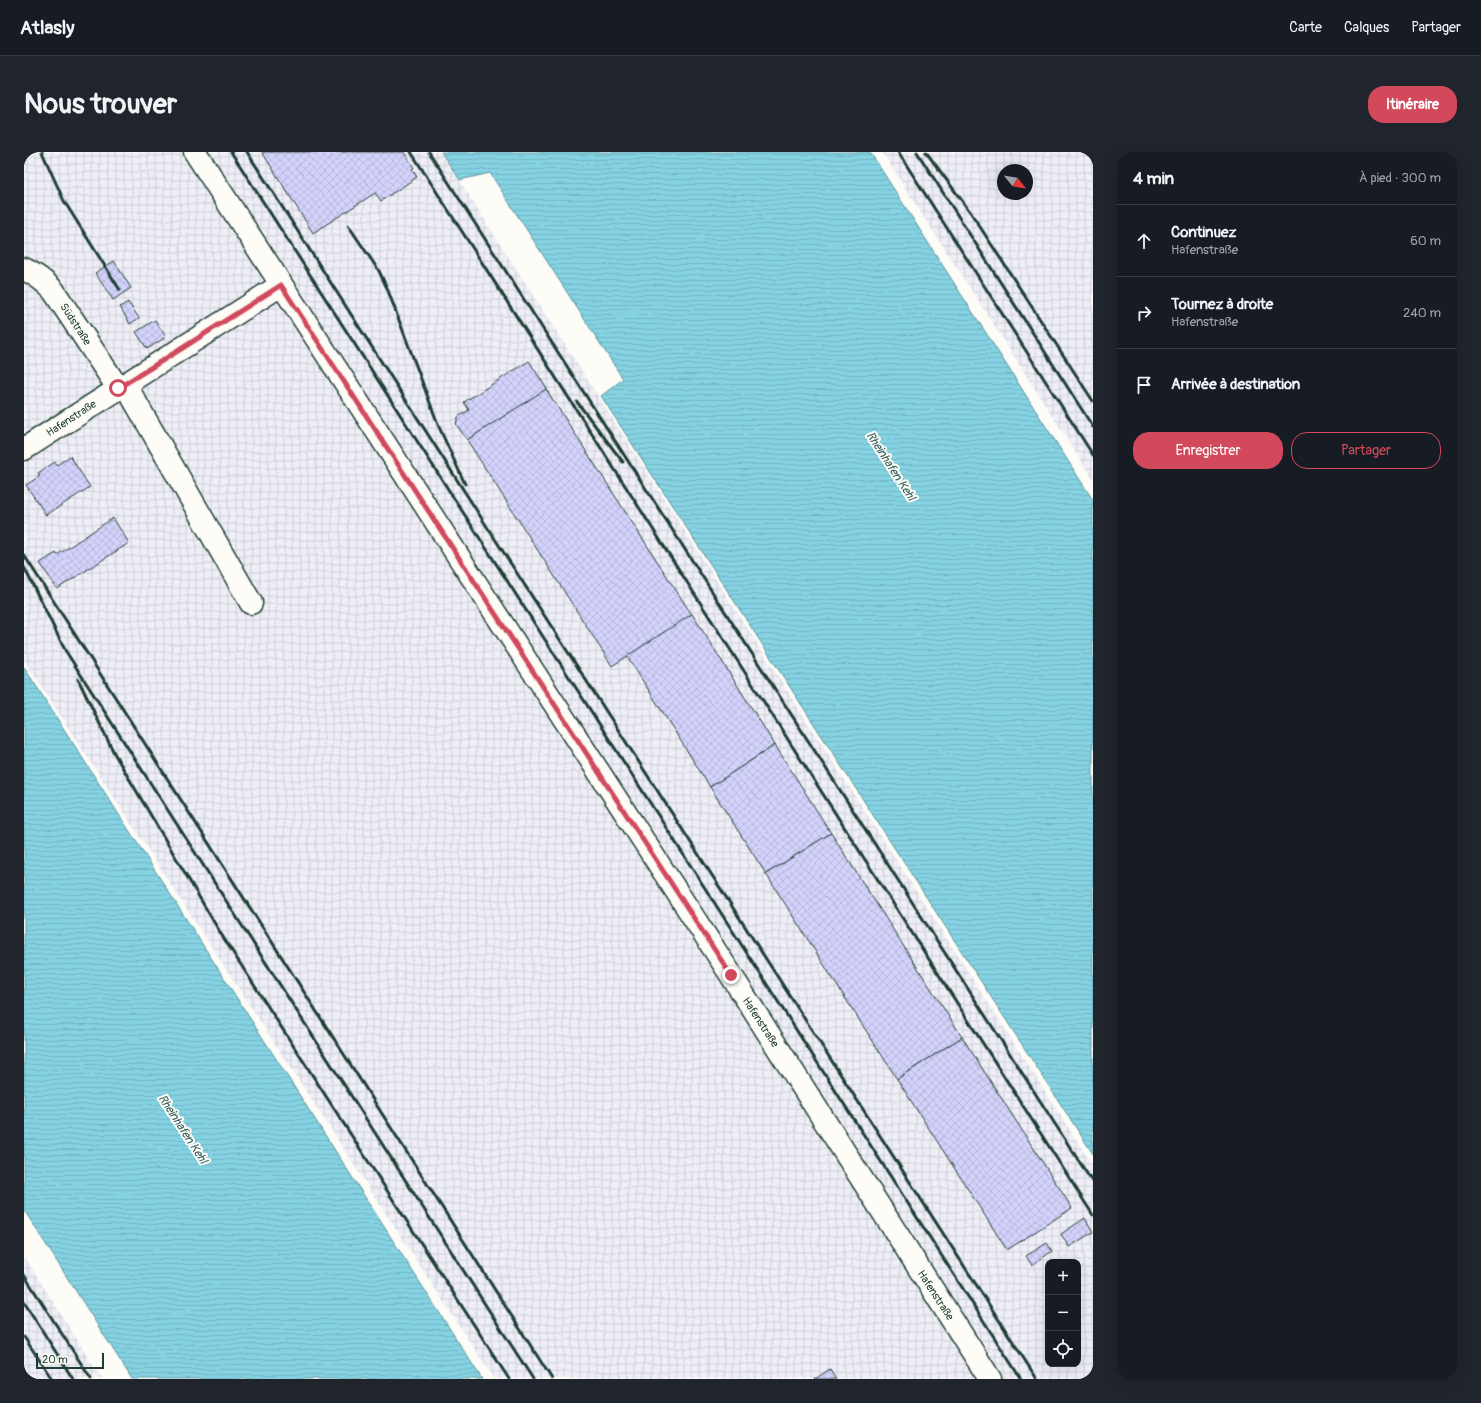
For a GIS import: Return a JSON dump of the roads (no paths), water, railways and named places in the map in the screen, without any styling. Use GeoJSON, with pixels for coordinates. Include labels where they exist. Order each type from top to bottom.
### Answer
{"type":"FeatureCollection","features":[{"type":"Feature","properties":{"kind":"street","name":"Hafenstraße"},"geometry":{"type":"LineString","coordinates":[[195,152],[731,975],[990,1379]]}},
{"type":"Feature","properties":{"kind":"street","name":"Südstraße"},"geometry":{"type":"LineString","coordinates":[[24,269],[45,281],[53,290],[121,386],[251,604]]}},
{"type":"Feature","properties":{"kind":"street","name":"Hafenstraße"},"geometry":{"type":"LineString","coordinates":[[24,449],[281,285]]}},
{"type":"Feature","properties":{"kind":"water","name":"Rheinhafen Kehl"},"geometry":{"type":"Polygon","coordinates":[[[441,152],[870,152],[1093,500],[1093,1154],[601,396],[623,379],[490,173],[460,180],[441,152]]]}},
{"type":"Feature","properties":{"kind":"water","name":"Rheinhafen Kehl"},"geometry":{"type":"Polygon","coordinates":[[[24,667],[482,1379],[132,1379],[24,1210],[24,667]]]}},
{"type":"Feature","properties":{"kind":"railway"},"geometry":{"type":"LineString","coordinates":[[42,152],[64,201],[120,290]]}},
{"type":"Feature","properties":{"kind":"railway"},"geometry":{"type":"LineString","coordinates":[[231,152],[1021,1379]]}},
{"type":"Feature","properties":{"kind":"railway"},"geometry":{"type":"LineString","coordinates":[[247,152],[1037,1379]]}},
{"type":"Feature","properties":{"kind":"railway"},"geometry":{"type":"LineString","coordinates":[[411,152],[1093,1215]]}},
{"type":"Feature","properties":{"kind":"railway"},"geometry":{"type":"LineString","coordinates":[[429,152],[1093,1183]]}},
{"type":"Feature","properties":{"kind":"railway"},"geometry":{"type":"LineString","coordinates":[[898,152],[1093,455]]}},
{"type":"Feature","properties":{"kind":"railway"},"geometry":{"type":"LineString","coordinates":[[917,152],[1093,427]]}},
{"type":"Feature","properties":{"kind":"railway"},"geometry":{"type":"LineString","coordinates":[[926,152],[971,213],[1093,401]]}},
{"type":"Feature","properties":{"kind":"railway"},"geometry":{"type":"LineString","coordinates":[[348,225],[379,271],[387,288],[439,427],[465,484]]}},
{"type":"Feature","properties":{"kind":"railway"},"geometry":{"type":"LineString","coordinates":[[577,402],[623,462]]}},
{"type":"Feature","properties":{"kind":"railway"},"geometry":{"type":"LineString","coordinates":[[24,555],[552,1379]]}},
{"type":"Feature","properties":{"kind":"railway"},"geometry":{"type":"LineString","coordinates":[[24,567],[65,650],[533,1379]]}},
{"type":"Feature","properties":{"kind":"railway"},"geometry":{"type":"LineString","coordinates":[[78,679],[114,753],[221,934],[509,1379]]}},
{"type":"Feature","properties":{"kind":"railway"},"geometry":{"type":"LineString","coordinates":[[24,1275],[91,1379]]}},
{"type":"Feature","properties":{"kind":"railway"},"geometry":{"type":"LineString","coordinates":[[24,1302],[73,1379]]}},
{"type":"Feature","properties":{"kind":"railway"},"geometry":{"type":"LineString","coordinates":[[24,1337],[52,1379]]}}]}
